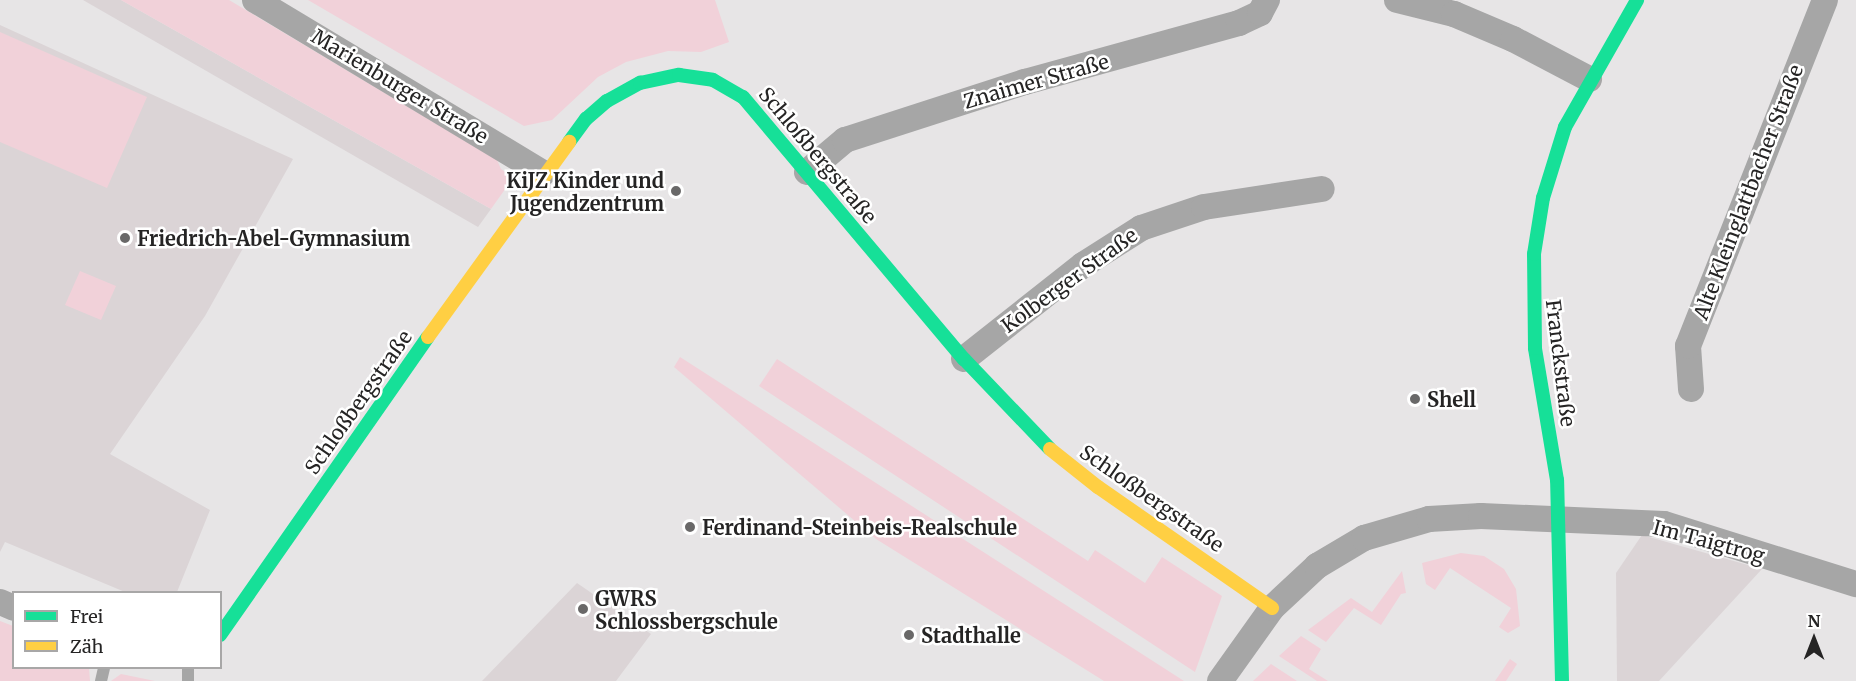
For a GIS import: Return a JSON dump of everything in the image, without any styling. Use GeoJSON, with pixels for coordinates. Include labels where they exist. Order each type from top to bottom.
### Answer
{"type":"FeatureCollection","features":[{"type":"Feature","properties":{"kind":"street","name":"Marienburger Straße"},"geometry":{"type":"LineString","coordinates":[[255,0],[537,182]]}},
{"type":"Feature","properties":{"kind":"street","name":"Znaimer Straße"},"geometry":{"type":"LineString","coordinates":[[807,172],[845,140],[1025,82],[1239,23],[1260,14],[1267,0]]}},
{"type":"Feature","properties":{"kind":"street"},"geometry":{"type":"LineString","coordinates":[[1397,0],[1454,14],[1513,39],[1589,78]]}},
{"type":"Feature","properties":{"kind":"street","name":"Franckstraße"},"geometry":{"type":"LineString","coordinates":[[1562,681],[1557,480],[1534,337],[1534,254],[1553,160],[1589,78],[1637,0]]}},
{"type":"Feature","properties":{"kind":"street","name":"Alte Kleinglattbacher Straße"},"geometry":{"type":"LineString","coordinates":[[1691,388],[1688,346],[1825,0]]}},
{"type":"Feature","properties":{"kind":"street","name":"Schloßbergstraße"},"geometry":{"type":"LineString","coordinates":[[222,632],[478,265],[537,182],[586,119],[607,101],[640,83],[679,75],[713,80],[743,97],[964,359],[1042,442],[1098,487],[1272,608]]}},
{"type":"Feature","properties":{"kind":"street","name":"Kolberger Straße"},"geometry":{"type":"LineString","coordinates":[[964,359],[1083,265],[1141,228],[1204,207],[1322,189]]}},
{"type":"Feature","properties":{"kind":"street","name":"Im Taigtrog"},"geometry":{"type":"LineString","coordinates":[[1220,681],[1272,608],[1317,566],[1364,538],[1393,527],[1455,516],[1664,524],[1856,584]]}},
{"type":"Feature","properties":{"kind":"shaded area"},"geometry":{"type":"Polygon","coordinates":[[[83,0],[121,0],[491,209],[478,227],[83,0]]]}},
{"type":"Feature","properties":{"kind":"shaded area"},"geometry":{"type":"Polygon","coordinates":[[[121,0],[229,0],[497,160],[501,169],[513,178],[491,209],[121,0]]]}},
{"type":"Feature","properties":{"kind":"shaded area"},"geometry":{"type":"Polygon","coordinates":[[[308,0],[715,0],[729,42],[701,52],[668,51],[626,62],[598,77],[552,120],[524,126],[308,0]]]}},
{"type":"Feature","properties":{"kind":"shaded area","name":"Friedrich-Abel-Gymnasium"},"geometry":{"type":"Polygon","coordinates":[[[0,25],[293,159],[205,316],[110,454],[210,510],[177,591],[123,591],[5,542],[0,552],[0,25]]]}},
{"type":"Feature","properties":{"kind":"shaded area"},"geometry":{"type":"Polygon","coordinates":[[[0,32],[147,97],[107,188],[0,142],[0,32]]]}},
{"type":"Feature","properties":{"kind":"shaded area"},"geometry":{"type":"Polygon","coordinates":[[[80,271],[116,286],[101,320],[65,305],[80,271]]]}},
{"type":"Feature","properties":{"kind":"shaded area"},"geometry":{"type":"Polygon","coordinates":[[[680,357],[1184,681],[1104,681],[876,539],[674,367],[680,357]]]}},
{"type":"Feature","properties":{"kind":"shaded area"},"geometry":{"type":"Polygon","coordinates":[[[777,359],[1088,561],[1095,550],[1145,583],[1162,557],[1222,596],[1195,672],[759,386],[777,359]]]}},
{"type":"Feature","properties":{"kind":"shaded area"},"geometry":{"type":"Polygon","coordinates":[[[1642,535],[1762,569],[1659,681],[1617,681],[1616,573],[1642,535]]]}},
{"type":"Feature","properties":{"kind":"shaded area"},"geometry":{"type":"Polygon","coordinates":[[[1461,553],[1484,556],[1504,569],[1516,589],[1520,626],[1508,633],[1499,627],[1511,608],[1450,568],[1435,590],[1426,584],[1422,563],[1461,553]]]}},
{"type":"Feature","properties":{"kind":"shaded area"},"geometry":{"type":"Polygon","coordinates":[[[1402,571],[1406,593],[1401,594],[1381,625],[1354,608],[1326,642],[1308,630],[1351,598],[1372,612],[1402,571]]]}},
{"type":"Feature","properties":{"kind":"shaded area","name":"GWRS Schlossbergschule"},"geometry":{"type":"Polygon","coordinates":[[[577,583],[651,634],[616,681],[482,681],[577,583]]]}},
{"type":"Feature","properties":{"kind":"shaded area"},"geometry":{"type":"Polygon","coordinates":[[[0,621],[12,626],[12,669],[89,669],[90,681],[0,681],[0,621]]]}},
{"type":"Feature","properties":{"kind":"shaded area"},"geometry":{"type":"Polygon","coordinates":[[[1301,636],[1321,649],[1309,669],[1328,681],[1317,681],[1279,656],[1301,636]]]}},
{"type":"Feature","properties":{"kind":"shaded area"},"geometry":{"type":"Polygon","coordinates":[[[1510,659],[1517,664],[1506,681],[1495,681],[1510,659]]]}},
{"type":"Feature","properties":{"kind":"shaded area"},"geometry":{"type":"Polygon","coordinates":[[[1271,664],[1297,681],[1253,681],[1271,664]]]}},
{"type":"Feature","properties":{"kind":"shaded area"},"geometry":{"type":"Polygon","coordinates":[[[121,674],[155,681],[111,681],[121,674]]]}},
{"type":"Feature","properties":{"kind":"traffic: fast"},"geometry":{"type":"LineString","coordinates":[[1562,681],[1557,480],[1535,348],[1534,254],[1543,198],[1565,127],[1637,0]]}},
{"type":"Feature","properties":{"kind":"traffic: fast"},"geometry":{"type":"LineString","coordinates":[[569,142],[586,119],[607,101],[640,83],[679,75],[713,80],[743,97],[964,359],[1050,449]]}},
{"type":"Feature","properties":{"kind":"traffic: fast"},"geometry":{"type":"LineString","coordinates":[[222,632],[428,337]]}},
{"type":"Feature","properties":{"kind":"traffic: slow"},"geometry":{"type":"LineString","coordinates":[[428,337],[569,142]]}},
{"type":"Feature","properties":{"kind":"traffic: slow"},"geometry":{"type":"LineString","coordinates":[[1050,449],[1098,487],[1272,608]]}},
{"type":"Feature","properties":{"kind":"place","name":"KiJZ Kinder und Jugendzentrum"},"geometry":{"type":"Point","coordinates":[676,191]}},
{"type":"Feature","properties":{"kind":"place","name":"Friedrich-Abel-Gymnasium"},"geometry":{"type":"Point","coordinates":[125,238]}},
{"type":"Feature","properties":{"kind":"place","name":"Shell"},"geometry":{"type":"Point","coordinates":[1415,399]}},
{"type":"Feature","properties":{"kind":"place","name":"Ferdinand-Steinbeis-Realschule"},"geometry":{"type":"Point","coordinates":[690,527]}},
{"type":"Feature","properties":{"kind":"place","name":"GWRS Schlossbergschule"},"geometry":{"type":"Point","coordinates":[583,609]}},
{"type":"Feature","properties":{"kind":"place","name":"Stadthalle"},"geometry":{"type":"Point","coordinates":[909,635]}}]}
